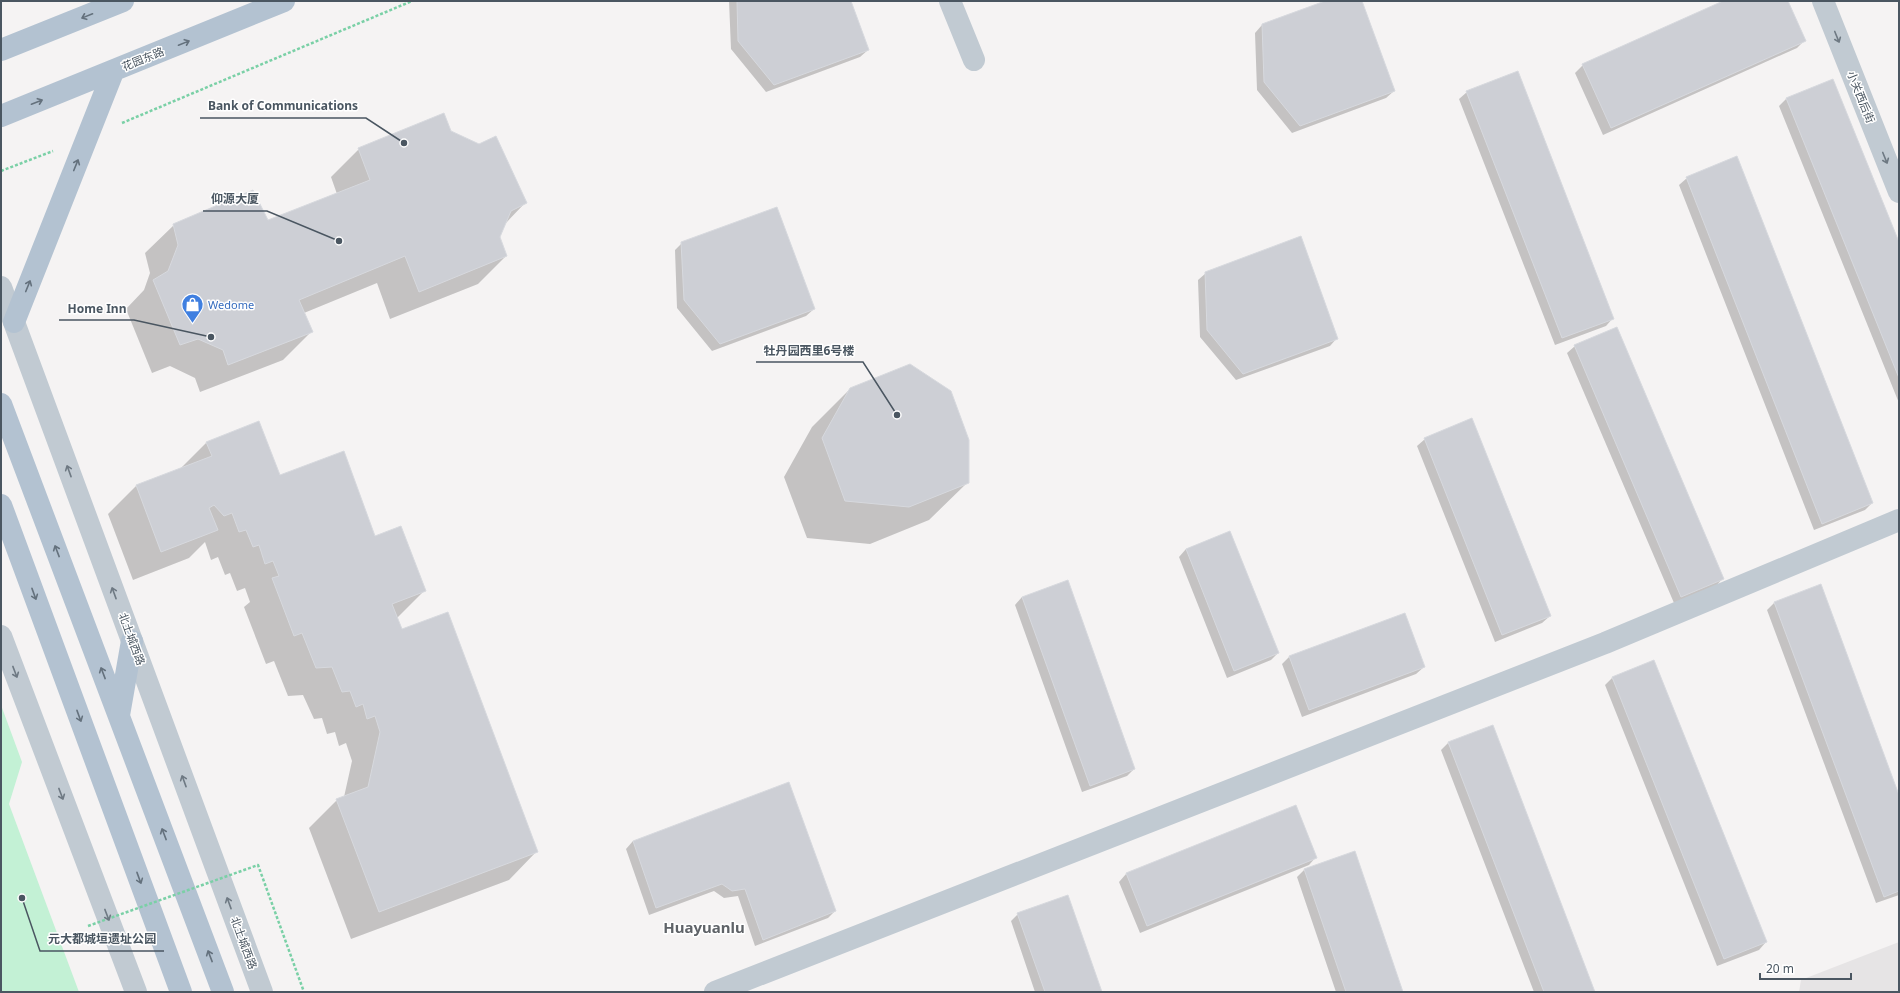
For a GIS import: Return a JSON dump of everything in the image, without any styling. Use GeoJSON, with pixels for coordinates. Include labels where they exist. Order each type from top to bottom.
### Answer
{"type":"FeatureCollection","features":[{"type":"Feature","properties":{"kind":"main road"},"geometry":{"type":"LineString","coordinates":[[1,50],[123,1]]}},
{"type":"Feature","properties":{"kind":"main road","name":"花园东路"},"geometry":{"type":"LineString","coordinates":[[1,116],[113,72],[284,1]]}},
{"type":"Feature","properties":{"kind":"main road"},"geometry":{"type":"LineString","coordinates":[[14,322],[113,72]]}},
{"type":"Feature","properties":{"kind":"main road"},"geometry":{"type":"LineString","coordinates":[[1,404],[224,992]]}},
{"type":"Feature","properties":{"kind":"main road"},"geometry":{"type":"LineString","coordinates":[[1,505],[181,992]]}},
{"type":"Feature","properties":{"kind":"main road"},"geometry":{"type":"LineString","coordinates":[[119,716],[132,641]]}},
{"type":"Feature","properties":{"kind":"street"},"geometry":{"type":"LineString","coordinates":[[950,1],[974,60]]}},
{"type":"Feature","properties":{"kind":"street","name":"小关西后街"},"geometry":{"type":"LineString","coordinates":[[1823,1],[1899,192]]}},
{"type":"Feature","properties":{"kind":"street","name":"北土城西路"},"geometry":{"type":"LineString","coordinates":[[1,287],[262,992]]}},
{"type":"Feature","properties":{"kind":"street"},"geometry":{"type":"LineString","coordinates":[[715,992],[1605,643],[1899,520]]}},
{"type":"Feature","properties":{"kind":"street"},"geometry":{"type":"LineString","coordinates":[[1,636],[136,992]]}},
{"type":"Feature","properties":{"kind":"path"},"geometry":{"type":"LineString","coordinates":[[1,171],[87,138],[412,1]]}},
{"type":"Feature","properties":{"kind":"path"},"geometry":{"type":"LineString","coordinates":[[88,926],[258,865],[304,992]]}},
{"type":"Feature","properties":{"kind":"shaded area"},"geometry":{"type":"Polygon","coordinates":[[[1899,942],[1899,992],[1799,992],[1801,980],[1899,942]]]}},
{"type":"Feature","properties":{"kind":"green space"},"geometry":{"type":"Polygon","coordinates":[[[1,705],[22,762],[9,804],[79,992],[1,992],[1,705]]]}},
{"type":"Feature","properties":{"kind":"building"},"geometry":{"type":"Polygon","coordinates":[[[737,1],[851,1],[869,50],[774,85],[738,41],[737,1]]]}},
{"type":"Feature","properties":{"kind":"building"},"geometry":{"type":"Polygon","coordinates":[[[1325,1],[1362,1],[1395,91],[1300,126],[1264,82],[1262,24],[1325,1]]]}},
{"type":"Feature","properties":{"kind":"building"},"geometry":{"type":"Polygon","coordinates":[[[1723,1],[1788,1],[1806,41],[1611,128],[1582,64],[1723,1]]]}},
{"type":"Feature","properties":{"kind":"building"},"geometry":{"type":"Polygon","coordinates":[[[1518,71],[1614,319],[1562,338],[1466,91],[1518,71]]]}},
{"type":"Feature","properties":{"kind":"building"},"geometry":{"type":"Polygon","coordinates":[[[1833,79],[1899,242],[1899,378],[1786,98],[1833,79]]]}},
{"type":"Feature","properties":{"kind":"building"},"geometry":{"type":"Polygon","coordinates":[[[444,113],[451,131],[479,144],[496,136],[527,203],[511,211],[500,237],[507,256],[419,292],[405,256],[299,300],[313,332],[228,365],[223,350],[198,339],[180,345],[153,280],[168,271],[178,245],[173,224],[253,190],[268,220],[370,180],[358,148],[444,113]]]}},
{"type":"Feature","properties":{"kind":"building"},"geometry":{"type":"Polygon","coordinates":[[[1737,156],[1873,503],[1822,524],[1686,177],[1737,156]]]}},
{"type":"Feature","properties":{"kind":"building"},"geometry":{"type":"Polygon","coordinates":[[[777,207],[815,309],[720,344],[684,300],[681,242],[777,207]]]}},
{"type":"Feature","properties":{"kind":"building"},"geometry":{"type":"Polygon","coordinates":[[[1301,236],[1338,339],[1243,374],[1207,330],[1205,272],[1301,236]]]}},
{"type":"Feature","properties":{"kind":"building"},"geometry":{"type":"Polygon","coordinates":[[[1617,327],[1724,579],[1681,597],[1574,345],[1617,327]]]}},
{"type":"Feature","properties":{"kind":"building"},"geometry":{"type":"Polygon","coordinates":[[[910,364],[951,391],[969,440],[969,483],[909,507],[845,501],[822,438],[850,388],[910,364]]]}},
{"type":"Feature","properties":{"kind":"building"},"geometry":{"type":"Polygon","coordinates":[[[1472,418],[1551,616],[1502,635],[1424,438],[1472,418]]]}},
{"type":"Feature","properties":{"kind":"building"},"geometry":{"type":"Polygon","coordinates":[[[259,421],[280,475],[344,451],[375,536],[401,526],[426,591],[392,604],[402,629],[448,612],[538,852],[379,912],[336,799],[368,787],[380,732],[375,716],[367,719],[363,704],[356,707],[350,691],[342,692],[332,667],[316,668],[302,633],[294,636],[272,578],[279,576],[273,561],[265,564],[259,545],[253,547],[246,530],[239,532],[232,513],[224,516],[214,505],[209,508],[218,530],[161,552],[136,485],[212,456],[206,442],[259,421]]]}},
{"type":"Feature","properties":{"kind":"building"},"geometry":{"type":"Polygon","coordinates":[[[1230,531],[1279,653],[1234,671],[1186,549],[1230,531]]]}},
{"type":"Feature","properties":{"kind":"building"},"geometry":{"type":"Polygon","coordinates":[[[1068,580],[1135,769],[1090,786],[1022,597],[1068,580]]]}},
{"type":"Feature","properties":{"kind":"building"},"geometry":{"type":"Polygon","coordinates":[[[1821,584],[1899,795],[1899,891],[1884,897],[1774,602],[1821,584]]]}},
{"type":"Feature","properties":{"kind":"building"},"geometry":{"type":"Polygon","coordinates":[[[1405,613],[1425,667],[1309,710],[1289,656],[1405,613]]]}},
{"type":"Feature","properties":{"kind":"building"},"geometry":{"type":"Polygon","coordinates":[[[1654,660],[1767,942],[1724,959],[1612,677],[1654,660]]]}},
{"type":"Feature","properties":{"kind":"building"},"geometry":{"type":"Polygon","coordinates":[[[1493,725],[1595,992],[1544,992],[1448,742],[1493,725]]]}},
{"type":"Feature","properties":{"kind":"building"},"geometry":{"type":"Polygon","coordinates":[[[789,782],[836,911],[763,940],[745,889],[732,891],[722,884],[656,908],[633,841],[789,782]]]}},
{"type":"Feature","properties":{"kind":"building"},"geometry":{"type":"Polygon","coordinates":[[[1296,805],[1317,858],[1147,926],[1126,873],[1296,805]]]}},
{"type":"Feature","properties":{"kind":"building"},"geometry":{"type":"Polygon","coordinates":[[[1355,851],[1403,992],[1346,992],[1304,869],[1355,851]]]}},
{"type":"Feature","properties":{"kind":"building"},"geometry":{"type":"Polygon","coordinates":[[[1068,895],[1102,992],[1045,992],[1017,913],[1068,895]]]}},
{"type":"Feature","properties":{"kind":"place","name":"Bank of Communications"},"geometry":{"type":"Point","coordinates":[404,143]}},
{"type":"Feature","properties":{"kind":"place","name":"仰源大厦"},"geometry":{"type":"Point","coordinates":[339,241]}},
{"type":"Feature","properties":{"kind":"place","name":"Wedome"},"geometry":{"type":"Point","coordinates":[192,324]}},
{"type":"Feature","properties":{"kind":"place","name":"Home Inn"},"geometry":{"type":"Point","coordinates":[211,337]}},
{"type":"Feature","properties":{"kind":"place","name":"牡丹园西里6号楼"},"geometry":{"type":"Point","coordinates":[897,415]}},
{"type":"Feature","properties":{"kind":"place","name":"元大都城垣遗址公园"},"geometry":{"type":"Point","coordinates":[22,898]}},
{"type":"Feature","properties":{"kind":"district","name":"Huayuanlu"},"geometry":{"type":"Point","coordinates":[704,928]}}]}
